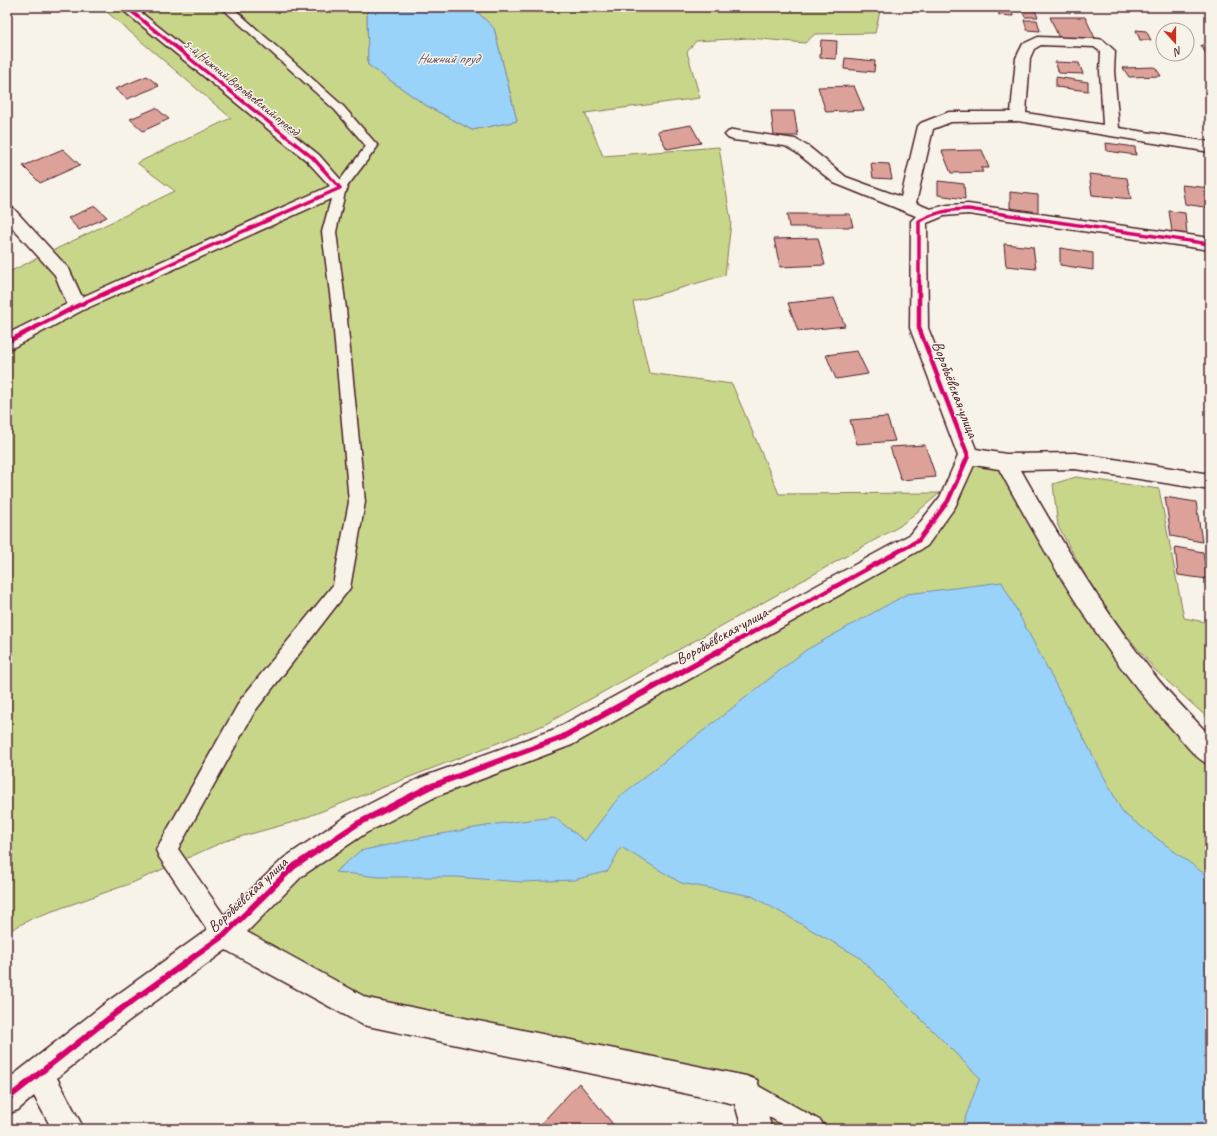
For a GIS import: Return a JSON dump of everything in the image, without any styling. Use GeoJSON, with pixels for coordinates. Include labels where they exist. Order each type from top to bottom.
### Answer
{"type":"FeatureCollection","features":[{"type":"Feature","properties":{"kind":"street","name":"5-й Нижний Воробъевский проезд"},"geometry":{"type":"LineString","coordinates":[[126,7],[313,158],[340,188]]}},
{"type":"Feature","properties":{"kind":"street"},"geometry":{"type":"LineString","coordinates":[[1018,116],[1023,58],[1028,47],[1038,41],[1098,43],[1108,51],[1107,71],[1111,130]]}},
{"type":"Feature","properties":{"kind":"street"},"geometry":{"type":"LineString","coordinates":[[907,205],[926,126],[949,117],[1018,116],[1210,147]]}},
{"type":"Feature","properties":{"kind":"street"},"geometry":{"type":"LineString","coordinates":[[733,135],[789,142],[803,150],[840,180],[907,205],[929,215],[949,208],[968,209],[1210,244]]}},
{"type":"Feature","properties":{"kind":"street"},"geometry":{"type":"LineString","coordinates":[[7,342],[77,306],[340,188]]}},
{"type":"Feature","properties":{"kind":"street"},"geometry":{"type":"LineString","coordinates":[[7,212],[63,272],[77,306]]}},
{"type":"Feature","properties":{"kind":"street","name":"Воробьёвская улица"},"geometry":{"type":"LineString","coordinates":[[7,1099],[117,1012],[224,935],[293,868],[357,824],[429,787],[563,737],[919,540],[948,500],[968,456],[919,328],[919,221],[929,215]]}},
{"type":"Feature","properties":{"kind":"street"},"geometry":{"type":"LineString","coordinates":[[968,456],[1006,462],[1075,461],[1210,482]]}},
{"type":"Feature","properties":{"kind":"street"},"geometry":{"type":"LineString","coordinates":[[1006,462],[1035,516],[1094,610],[1146,681],[1210,754]]}},
{"type":"Feature","properties":{"kind":"street"},"geometry":{"type":"LineString","coordinates":[[224,935],[243,944],[362,1011],[746,1091],[757,1129]]}},
{"type":"Feature","properties":{"kind":"street"},"geometry":{"type":"LineString","coordinates":[[38,1074],[69,1129]]}},
{"type":"Feature","properties":{"kind":"lane"},"geometry":{"type":"LineString","coordinates":[[224,935],[166,850],[248,706],[341,588],[357,502],[339,309],[329,232],[340,188],[372,146],[339,108],[226,7]]}},
{"type":"Feature","properties":{"kind":"lane"},"geometry":{"type":"LineString","coordinates":[[746,1091],[813,1129]]}},
{"type":"Feature","properties":{"kind":"green space"},"geometry":{"type":"Polygon","coordinates":[[[101,7],[367,7],[368,65],[427,106],[472,130],[517,121],[494,28],[472,7],[881,7],[875,33],[815,34],[805,43],[750,38],[696,41],[687,52],[700,98],[585,113],[603,156],[719,147],[731,222],[725,275],[633,302],[649,373],[732,384],[779,494],[940,493],[900,526],[544,725],[294,822],[225,841],[132,883],[33,918],[7,932],[7,273],[175,191],[137,163],[231,118],[101,7]]]}},
{"type":"Feature","properties":{"kind":"green space"},"geometry":{"type":"Polygon","coordinates":[[[968,456],[1006,462],[1035,516],[1210,753],[1210,1129],[757,1129],[746,1091],[363,1011],[224,935],[357,824],[563,737],[919,540],[968,456]]]}},
{"type":"Feature","properties":{"kind":"green space"},"geometry":{"type":"Polygon","coordinates":[[[1076,477],[1159,489],[1184,618],[1210,623],[1210,720],[1156,671],[1101,604],[1058,526],[1053,484],[1076,477]]]}},
{"type":"Feature","properties":{"kind":"water","name":"Нижний пруд"},"geometry":{"type":"Polygon","coordinates":[[[367,7],[472,7],[494,28],[517,121],[472,130],[427,106],[368,65],[367,7]]]}},
{"type":"Feature","properties":{"kind":"water"},"geometry":{"type":"Polygon","coordinates":[[[1002,582],[1123,813],[1210,878],[1210,1129],[961,1129],[980,1078],[859,957],[752,896],[681,883],[621,847],[608,871],[574,880],[522,882],[456,877],[379,877],[335,872],[360,851],[424,837],[497,824],[554,817],[585,841],[619,797],[806,650],[907,594],[1002,582]]]}},
{"type":"Feature","properties":{"kind":"building"},"geometry":{"type":"Polygon","coordinates":[[[1020,7],[1033,7],[1038,17],[1025,17],[1020,7]]]}},
{"type":"Feature","properties":{"kind":"building"},"geometry":{"type":"Polygon","coordinates":[[[998,8],[1012,9],[1013,16],[999,15],[998,8]]]}},
{"type":"Feature","properties":{"kind":"building"},"geometry":{"type":"Polygon","coordinates":[[[1050,17],[1085,17],[1095,38],[1059,38],[1050,17]]]}},
{"type":"Feature","properties":{"kind":"building"},"geometry":{"type":"Polygon","coordinates":[[[1024,20],[1037,20],[1040,31],[1027,30],[1024,20]]]}},
{"type":"Feature","properties":{"kind":"building"},"geometry":{"type":"Polygon","coordinates":[[[1136,30],[1146,31],[1151,40],[1140,40],[1136,30]]]}},
{"type":"Feature","properties":{"kind":"building"},"geometry":{"type":"Polygon","coordinates":[[[821,40],[837,41],[836,59],[820,58],[821,40]]]}},
{"type":"Feature","properties":{"kind":"building"},"geometry":{"type":"Polygon","coordinates":[[[1201,45],[1210,45],[1210,61],[1201,45]]]}},
{"type":"Feature","properties":{"kind":"building"},"geometry":{"type":"Polygon","coordinates":[[[845,58],[875,61],[874,72],[844,69],[845,58]]]}},
{"type":"Feature","properties":{"kind":"building"},"geometry":{"type":"Polygon","coordinates":[[[1055,62],[1079,63],[1083,74],[1059,73],[1055,62]]]}},
{"type":"Feature","properties":{"kind":"building"},"geometry":{"type":"Polygon","coordinates":[[[1155,67],[1161,76],[1129,77],[1123,68],[1155,67]]]}},
{"type":"Feature","properties":{"kind":"building"},"geometry":{"type":"Polygon","coordinates":[[[147,76],[159,86],[127,99],[115,89],[147,76]]]}},
{"type":"Feature","properties":{"kind":"building"},"geometry":{"type":"Polygon","coordinates":[[[1056,77],[1088,82],[1088,91],[1056,87],[1056,77]]]}},
{"type":"Feature","properties":{"kind":"building"},"geometry":{"type":"Polygon","coordinates":[[[854,86],[864,110],[826,112],[818,87],[854,86]]]}},
{"type":"Feature","properties":{"kind":"building"},"geometry":{"type":"Polygon","coordinates":[[[156,108],[169,119],[143,131],[130,119],[156,108]]]}},
{"type":"Feature","properties":{"kind":"building"},"geometry":{"type":"Polygon","coordinates":[[[771,111],[794,111],[798,136],[774,136],[771,111]]]}},
{"type":"Feature","properties":{"kind":"building"},"geometry":{"type":"Polygon","coordinates":[[[691,125],[701,143],[667,149],[657,131],[691,125]]]}},
{"type":"Feature","properties":{"kind":"building"},"geometry":{"type":"Polygon","coordinates":[[[1106,143],[1135,147],[1136,155],[1107,151],[1106,143]]]}},
{"type":"Feature","properties":{"kind":"building"},"geometry":{"type":"Polygon","coordinates":[[[63,149],[80,165],[40,183],[23,166],[63,149]]]}},
{"type":"Feature","properties":{"kind":"building"},"geometry":{"type":"Polygon","coordinates":[[[982,150],[989,168],[981,168],[983,172],[951,173],[942,151],[982,150]]]}},
{"type":"Feature","properties":{"kind":"building"},"geometry":{"type":"Polygon","coordinates":[[[871,163],[889,164],[892,179],[873,178],[871,163]]]}},
{"type":"Feature","properties":{"kind":"building"},"geometry":{"type":"Polygon","coordinates":[[[1089,174],[1127,178],[1131,199],[1092,195],[1089,174]]]}},
{"type":"Feature","properties":{"kind":"building"},"geometry":{"type":"Polygon","coordinates":[[[938,181],[964,184],[965,199],[938,195],[938,181]]]}},
{"type":"Feature","properties":{"kind":"building"},"geometry":{"type":"Polygon","coordinates":[[[1182,185],[1210,188],[1210,208],[1185,204],[1182,185]]]}},
{"type":"Feature","properties":{"kind":"building"},"geometry":{"type":"Polygon","coordinates":[[[1010,192],[1038,195],[1038,212],[1010,208],[1010,192]]]}},
{"type":"Feature","properties":{"kind":"building"},"geometry":{"type":"Polygon","coordinates":[[[95,206],[107,217],[79,230],[68,218],[95,206]]]}},
{"type":"Feature","properties":{"kind":"building"},"geometry":{"type":"Polygon","coordinates":[[[1169,211],[1185,213],[1187,234],[1172,232],[1169,211]]]}},
{"type":"Feature","properties":{"kind":"building"},"geometry":{"type":"Polygon","coordinates":[[[787,214],[850,214],[853,227],[789,227],[787,214]]]}},
{"type":"Feature","properties":{"kind":"building"},"geometry":{"type":"Polygon","coordinates":[[[818,238],[825,265],[780,267],[774,239],[818,238]]]}},
{"type":"Feature","properties":{"kind":"building"},"geometry":{"type":"Polygon","coordinates":[[[1004,244],[1033,247],[1036,269],[1006,266],[1004,244]]]}},
{"type":"Feature","properties":{"kind":"building"},"geometry":{"type":"Polygon","coordinates":[[[1060,248],[1093,253],[1093,270],[1060,265],[1060,248]]]}},
{"type":"Feature","properties":{"kind":"building"},"geometry":{"type":"Polygon","coordinates":[[[834,298],[845,326],[798,331],[788,303],[834,298]]]}},
{"type":"Feature","properties":{"kind":"building"},"geometry":{"type":"Polygon","coordinates":[[[857,351],[868,374],[836,379],[826,355],[857,351]]]}},
{"type":"Feature","properties":{"kind":"building"},"geometry":{"type":"Polygon","coordinates":[[[887,417],[895,441],[857,444],[850,420],[887,417]]]}},
{"type":"Feature","properties":{"kind":"building"},"geometry":{"type":"Polygon","coordinates":[[[925,445],[936,477],[901,480],[890,447],[925,445]]]}},
{"type":"Feature","properties":{"kind":"building"},"geometry":{"type":"Polygon","coordinates":[[[1165,497],[1196,502],[1202,542],[1171,536],[1165,497]]]}},
{"type":"Feature","properties":{"kind":"building"},"geometry":{"type":"Polygon","coordinates":[[[1175,547],[1203,552],[1207,579],[1178,575],[1175,547]]]}},
{"type":"Feature","properties":{"kind":"building"},"geometry":{"type":"Polygon","coordinates":[[[579,1083],[617,1129],[536,1129],[579,1083]]]}},
{"type":"Feature","properties":{"kind":"cycle path"},"geometry":{"type":"LineString","coordinates":[[7,342],[77,306],[340,188],[313,158],[126,7]]}},
{"type":"Feature","properties":{"kind":"cycle path"},"geometry":{"type":"LineString","coordinates":[[7,1099],[117,1012],[224,935],[293,867],[357,824],[429,787],[563,737],[919,540],[948,501],[968,456],[919,328],[919,221],[942,211],[968,209],[1210,244]]}}]}
